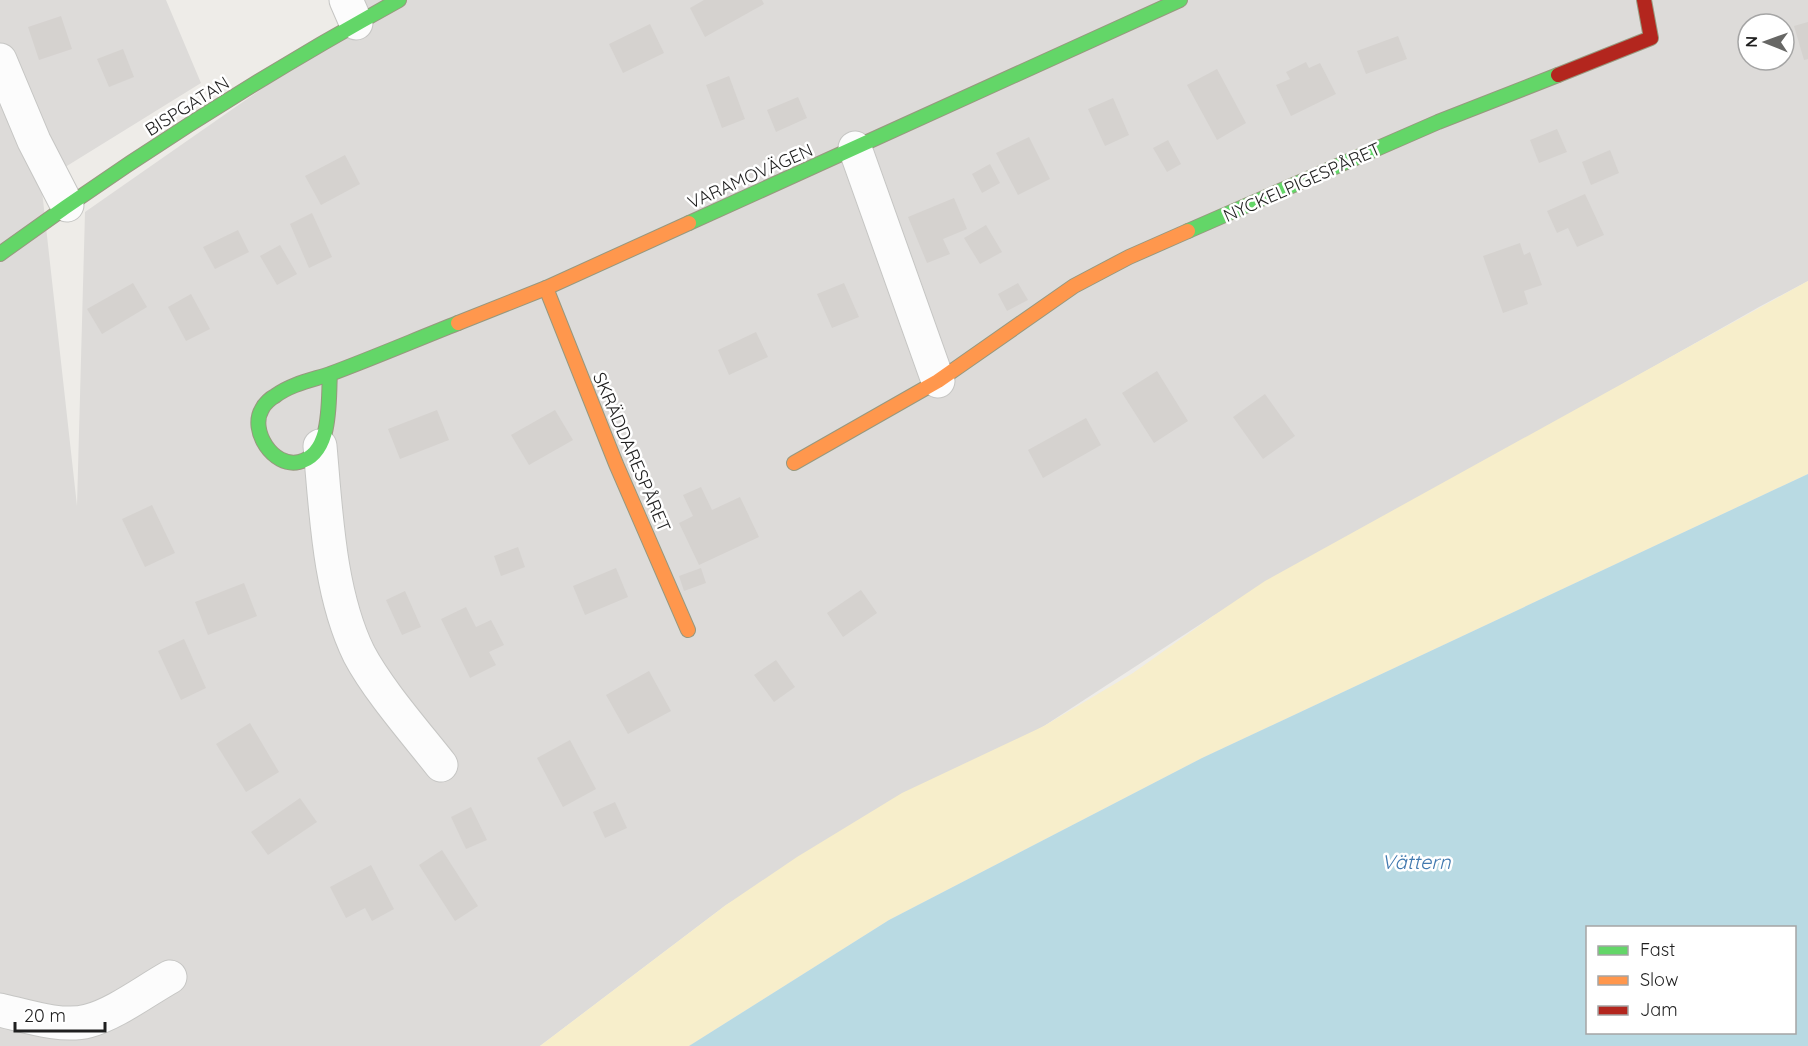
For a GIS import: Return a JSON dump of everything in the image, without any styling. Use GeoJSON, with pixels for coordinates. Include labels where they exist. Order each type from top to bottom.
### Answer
{"type":"FeatureCollection","features":[{"type":"Feature","properties":{"kind":"street","name":"BISPGATAN"},"geometry":{"type":"LineString","coordinates":[[0,254],[66,205],[351,11],[399,0]]}},
{"type":"Feature","properties":{"kind":"street","name":"VARAMOVÄGEN"},"geometry":{"type":"LineString","coordinates":[[320,446],[309,459],[296,463],[280,460],[268,451],[260,436],[260,417],[263,406],[274,396],[295,386],[546,288],[1180,0]]}},
{"type":"Feature","properties":{"kind":"street","name":"NYCKELPIGESPÅRET"},"geometry":{"type":"LineString","coordinates":[[794,463],[938,381],[1074,286],[1129,257],[1438,122],[1651,38],[1644,0]]}},
{"type":"Feature","properties":{"kind":"street"},"geometry":{"type":"LineString","coordinates":[[0,60],[34,141],[66,205]]}},
{"type":"Feature","properties":{"kind":"street"},"geometry":{"type":"LineString","coordinates":[[855,148],[938,381]]}},
{"type":"Feature","properties":{"kind":"street","name":"SKRÄDDARESPÅRET"},"geometry":{"type":"LineString","coordinates":[[546,288],[616,464],[688,630]]}},
{"type":"Feature","properties":{"kind":"street"},"geometry":{"type":"LineString","coordinates":[[330,374],[325,425],[320,446],[338,587],[359,654],[378,683],[441,765]]}},
{"type":"Feature","properties":{"kind":"street"},"geometry":{"type":"LineString","coordinates":[[0,1010],[56,1023],[87,1022],[170,977]]}},
{"type":"Feature","properties":{"kind":"shaded area"},"geometry":{"type":"Polygon","coordinates":[[[0,0],[166,0],[201,83],[41,182],[77,506],[85,212],[356,23],[348,0],[1808,0],[1808,281],[1213,616],[1044,726],[726,905],[540,1046],[0,1046],[0,0]]]}},
{"type":"Feature","properties":{"kind":"sand"},"geometry":{"type":"Polygon","coordinates":[[[1808,281],[1808,474],[1202,758],[889,920],[689,1046],[540,1046],[726,905],[797,857],[902,793],[1044,726],[1133,673],[1265,581],[1808,281]]]}},
{"type":"Feature","properties":{"kind":"water","name":"Vättern"},"geometry":{"type":"Polygon","coordinates":[[[1808,474],[1808,1046],[689,1046],[889,920],[1202,758],[1808,474]]]}},
{"type":"Feature","properties":{"kind":"building"},"geometry":{"type":"Polygon","coordinates":[[[704,0],[762,0],[764,4],[705,37],[690,8],[704,0]]]}},
{"type":"Feature","properties":{"kind":"building"},"geometry":{"type":"Polygon","coordinates":[[[61,16],[72,49],[39,60],[28,27],[61,16]]]}},
{"type":"Feature","properties":{"kind":"building"},"geometry":{"type":"Polygon","coordinates":[[[1808,22],[1808,59],[1804,60],[1796,25],[1808,22]]]}},
{"type":"Feature","properties":{"kind":"building"},"geometry":{"type":"Polygon","coordinates":[[[650,24],[664,53],[623,73],[609,44],[650,24]]]}},
{"type":"Feature","properties":{"kind":"building"},"geometry":{"type":"Polygon","coordinates":[[[1398,36],[1407,59],[1366,74],[1357,51],[1398,36]]]}},
{"type":"Feature","properties":{"kind":"building"},"geometry":{"type":"Polygon","coordinates":[[[123,49],[134,77],[109,87],[97,59],[123,49]]]}},
{"type":"Feature","properties":{"kind":"building"},"geometry":{"type":"Polygon","coordinates":[[[1306,62],[1309,68],[1320,63],[1336,94],[1291,116],[1276,85],[1290,79],[1286,72],[1306,62]]]}},
{"type":"Feature","properties":{"kind":"building"},"geometry":{"type":"Polygon","coordinates":[[[1217,69],[1246,123],[1217,140],[1187,85],[1217,69]]]}},
{"type":"Feature","properties":{"kind":"building"},"geometry":{"type":"Polygon","coordinates":[[[729,76],[745,119],[722,128],[706,85],[729,76]]]}},
{"type":"Feature","properties":{"kind":"building"},"geometry":{"type":"Polygon","coordinates":[[[798,97],[807,118],[776,132],[767,110],[798,97]]]}},
{"type":"Feature","properties":{"kind":"building"},"geometry":{"type":"Polygon","coordinates":[[[1113,98],[1129,135],[1105,146],[1088,109],[1113,98]]]}},
{"type":"Feature","properties":{"kind":"building"},"geometry":{"type":"Polygon","coordinates":[[[1557,129],[1567,152],[1539,163],[1530,140],[1557,129]]]}},
{"type":"Feature","properties":{"kind":"building"},"geometry":{"type":"Polygon","coordinates":[[[1029,137],[1050,179],[1018,195],[996,153],[1029,137]]]}},
{"type":"Feature","properties":{"kind":"building"},"geometry":{"type":"Polygon","coordinates":[[[1168,140],[1181,164],[1167,172],[1153,148],[1168,140]]]}},
{"type":"Feature","properties":{"kind":"building"},"geometry":{"type":"Polygon","coordinates":[[[1610,150],[1619,173],[1591,185],[1582,162],[1610,150]]]}},
{"type":"Feature","properties":{"kind":"building"},"geometry":{"type":"Polygon","coordinates":[[[345,155],[360,184],[321,205],[305,176],[345,155]]]}},
{"type":"Feature","properties":{"kind":"building"},"geometry":{"type":"Polygon","coordinates":[[[990,164],[1000,183],[982,193],[972,174],[990,164]]]}},
{"type":"Feature","properties":{"kind":"building"},"geometry":{"type":"Polygon","coordinates":[[[1585,194],[1604,235],[1577,247],[1568,228],[1557,233],[1547,211],[1585,194]]]}},
{"type":"Feature","properties":{"kind":"building"},"geometry":{"type":"Polygon","coordinates":[[[954,198],[967,229],[943,239],[950,254],[927,263],[908,217],[954,198]]]}},
{"type":"Feature","properties":{"kind":"building"},"geometry":{"type":"Polygon","coordinates":[[[312,213],[332,257],[309,268],[290,224],[312,213]]]}},
{"type":"Feature","properties":{"kind":"building"},"geometry":{"type":"Polygon","coordinates":[[[986,225],[1002,252],[980,264],[964,238],[986,225]]]}},
{"type":"Feature","properties":{"kind":"building"},"geometry":{"type":"Polygon","coordinates":[[[238,230],[249,252],[215,269],[203,247],[238,230]]]}},
{"type":"Feature","properties":{"kind":"building"},"geometry":{"type":"Polygon","coordinates":[[[1520,243],[1524,255],[1530,252],[1542,285],[1524,291],[1528,304],[1503,313],[1483,256],[1520,243]]]}},
{"type":"Feature","properties":{"kind":"building"},"geometry":{"type":"Polygon","coordinates":[[[280,245],[297,274],[277,285],[260,256],[280,245]]]}},
{"type":"Feature","properties":{"kind":"building"},"geometry":{"type":"Polygon","coordinates":[[[133,283],[147,307],[102,334],[87,309],[133,283]]]}},
{"type":"Feature","properties":{"kind":"building"},"geometry":{"type":"Polygon","coordinates":[[[844,283],[859,317],[832,328],[817,294],[844,283]]]}},
{"type":"Feature","properties":{"kind":"building"},"geometry":{"type":"Polygon","coordinates":[[[1018,283],[1028,300],[1007,311],[998,294],[1018,283]]]}},
{"type":"Feature","properties":{"kind":"building"},"geometry":{"type":"Polygon","coordinates":[[[191,294],[210,329],[186,341],[168,307],[191,294]]]}},
{"type":"Feature","properties":{"kind":"building"},"geometry":{"type":"Polygon","coordinates":[[[756,332],[768,357],[729,375],[718,350],[756,332]]]}},
{"type":"Feature","properties":{"kind":"building"},"geometry":{"type":"Polygon","coordinates":[[[1157,371],[1188,421],[1154,443],[1122,393],[1157,371]]]}},
{"type":"Feature","properties":{"kind":"building"},"geometry":{"type":"Polygon","coordinates":[[[1265,394],[1295,436],[1263,459],[1233,417],[1265,394]]]}},
{"type":"Feature","properties":{"kind":"building"},"geometry":{"type":"Polygon","coordinates":[[[437,410],[449,440],[400,459],[388,429],[437,410]]]}},
{"type":"Feature","properties":{"kind":"building"},"geometry":{"type":"Polygon","coordinates":[[[555,410],[573,440],[529,465],[511,435],[555,410]]]}},
{"type":"Feature","properties":{"kind":"building"},"geometry":{"type":"Polygon","coordinates":[[[1086,418],[1101,445],[1043,478],[1028,450],[1086,418]]]}},
{"type":"Feature","properties":{"kind":"building"},"geometry":{"type":"Polygon","coordinates":[[[701,487],[712,510],[740,497],[759,537],[699,565],[679,523],[693,516],[683,495],[701,487]]]}},
{"type":"Feature","properties":{"kind":"building"},"geometry":{"type":"Polygon","coordinates":[[[152,505],[175,553],[145,567],[122,519],[152,505]]]}},
{"type":"Feature","properties":{"kind":"building"},"geometry":{"type":"Polygon","coordinates":[[[518,547],[525,567],[501,576],[494,556],[518,547]]]}},
{"type":"Feature","properties":{"kind":"building"},"geometry":{"type":"Polygon","coordinates":[[[616,568],[628,597],[585,615],[573,586],[616,568]]]}},
{"type":"Feature","properties":{"kind":"building"},"geometry":{"type":"Polygon","coordinates":[[[701,568],[706,583],[684,591],[679,576],[701,568]]]}},
{"type":"Feature","properties":{"kind":"building"},"geometry":{"type":"Polygon","coordinates":[[[244,583],[257,616],[208,635],[195,602],[244,583]]]}},
{"type":"Feature","properties":{"kind":"building"},"geometry":{"type":"Polygon","coordinates":[[[861,590],[877,613],[843,637],[827,613],[861,590]]]}},
{"type":"Feature","properties":{"kind":"building"},"geometry":{"type":"Polygon","coordinates":[[[405,591],[421,627],[402,635],[386,600],[405,591]]]}},
{"type":"Feature","properties":{"kind":"building"},"geometry":{"type":"Polygon","coordinates":[[[466,607],[476,627],[491,620],[504,645],[489,652],[496,665],[470,678],[441,619],[466,607]]]}},
{"type":"Feature","properties":{"kind":"building"},"geometry":{"type":"Polygon","coordinates":[[[184,639],[206,688],[181,700],[158,651],[184,639]]]}},
{"type":"Feature","properties":{"kind":"building"},"geometry":{"type":"Polygon","coordinates":[[[776,660],[795,687],[774,702],[754,675],[776,660]]]}},
{"type":"Feature","properties":{"kind":"building"},"geometry":{"type":"Polygon","coordinates":[[[649,671],[671,711],[628,734],[606,695],[649,671]]]}},
{"type":"Feature","properties":{"kind":"building"},"geometry":{"type":"Polygon","coordinates":[[[250,723],[279,772],[246,792],[216,744],[250,723]]]}},
{"type":"Feature","properties":{"kind":"building"},"geometry":{"type":"Polygon","coordinates":[[[570,740],[596,789],[563,807],[537,758],[570,740]]]}},
{"type":"Feature","properties":{"kind":"building"},"geometry":{"type":"Polygon","coordinates":[[[300,798],[317,822],[268,855],[251,832],[300,798]]]}},
{"type":"Feature","properties":{"kind":"building"},"geometry":{"type":"Polygon","coordinates":[[[615,802],[627,828],[605,838],[593,812],[615,802]]]}},
{"type":"Feature","properties":{"kind":"building"},"geometry":{"type":"Polygon","coordinates":[[[471,807],[487,840],[466,849],[451,817],[471,807]]]}},
{"type":"Feature","properties":{"kind":"building"},"geometry":{"type":"Polygon","coordinates":[[[442,850],[478,906],[455,921],[419,865],[442,850]]]}},
{"type":"Feature","properties":{"kind":"building"},"geometry":{"type":"Polygon","coordinates":[[[371,865],[394,909],[372,921],[365,908],[346,918],[330,887],[371,865]]]}},
{"type":"Feature","properties":{"kind":"traffic: fast"},"geometry":{"type":"LineString","coordinates":[[0,254],[195,121],[296,59],[399,0]]}},
{"type":"Feature","properties":{"kind":"traffic: fast"},"geometry":{"type":"LineString","coordinates":[[689,223],[1180,0]]}},
{"type":"Feature","properties":{"kind":"traffic: fast"},"geometry":{"type":"LineString","coordinates":[[1188,231],[1438,122],[1558,75]]}},
{"type":"Feature","properties":{"kind":"traffic: fast"},"geometry":{"type":"LineString","coordinates":[[330,374],[326,425],[318,449],[310,457],[299,462],[280,459],[266,446],[259,427],[262,409],[272,398],[295,385],[346,368],[458,323]]}},
{"type":"Feature","properties":{"kind":"traffic: slow"},"geometry":{"type":"LineString","coordinates":[[458,323],[546,288],[689,223]]}},
{"type":"Feature","properties":{"kind":"traffic: slow"},"geometry":{"type":"LineString","coordinates":[[794,463],[938,381],[1074,286],[1129,257],[1188,231]]}},
{"type":"Feature","properties":{"kind":"traffic: slow"},"geometry":{"type":"LineString","coordinates":[[546,288],[616,464],[688,630]]}},
{"type":"Feature","properties":{"kind":"traffic: jam"},"geometry":{"type":"LineString","coordinates":[[1558,75],[1651,38],[1644,0]]}}]}
